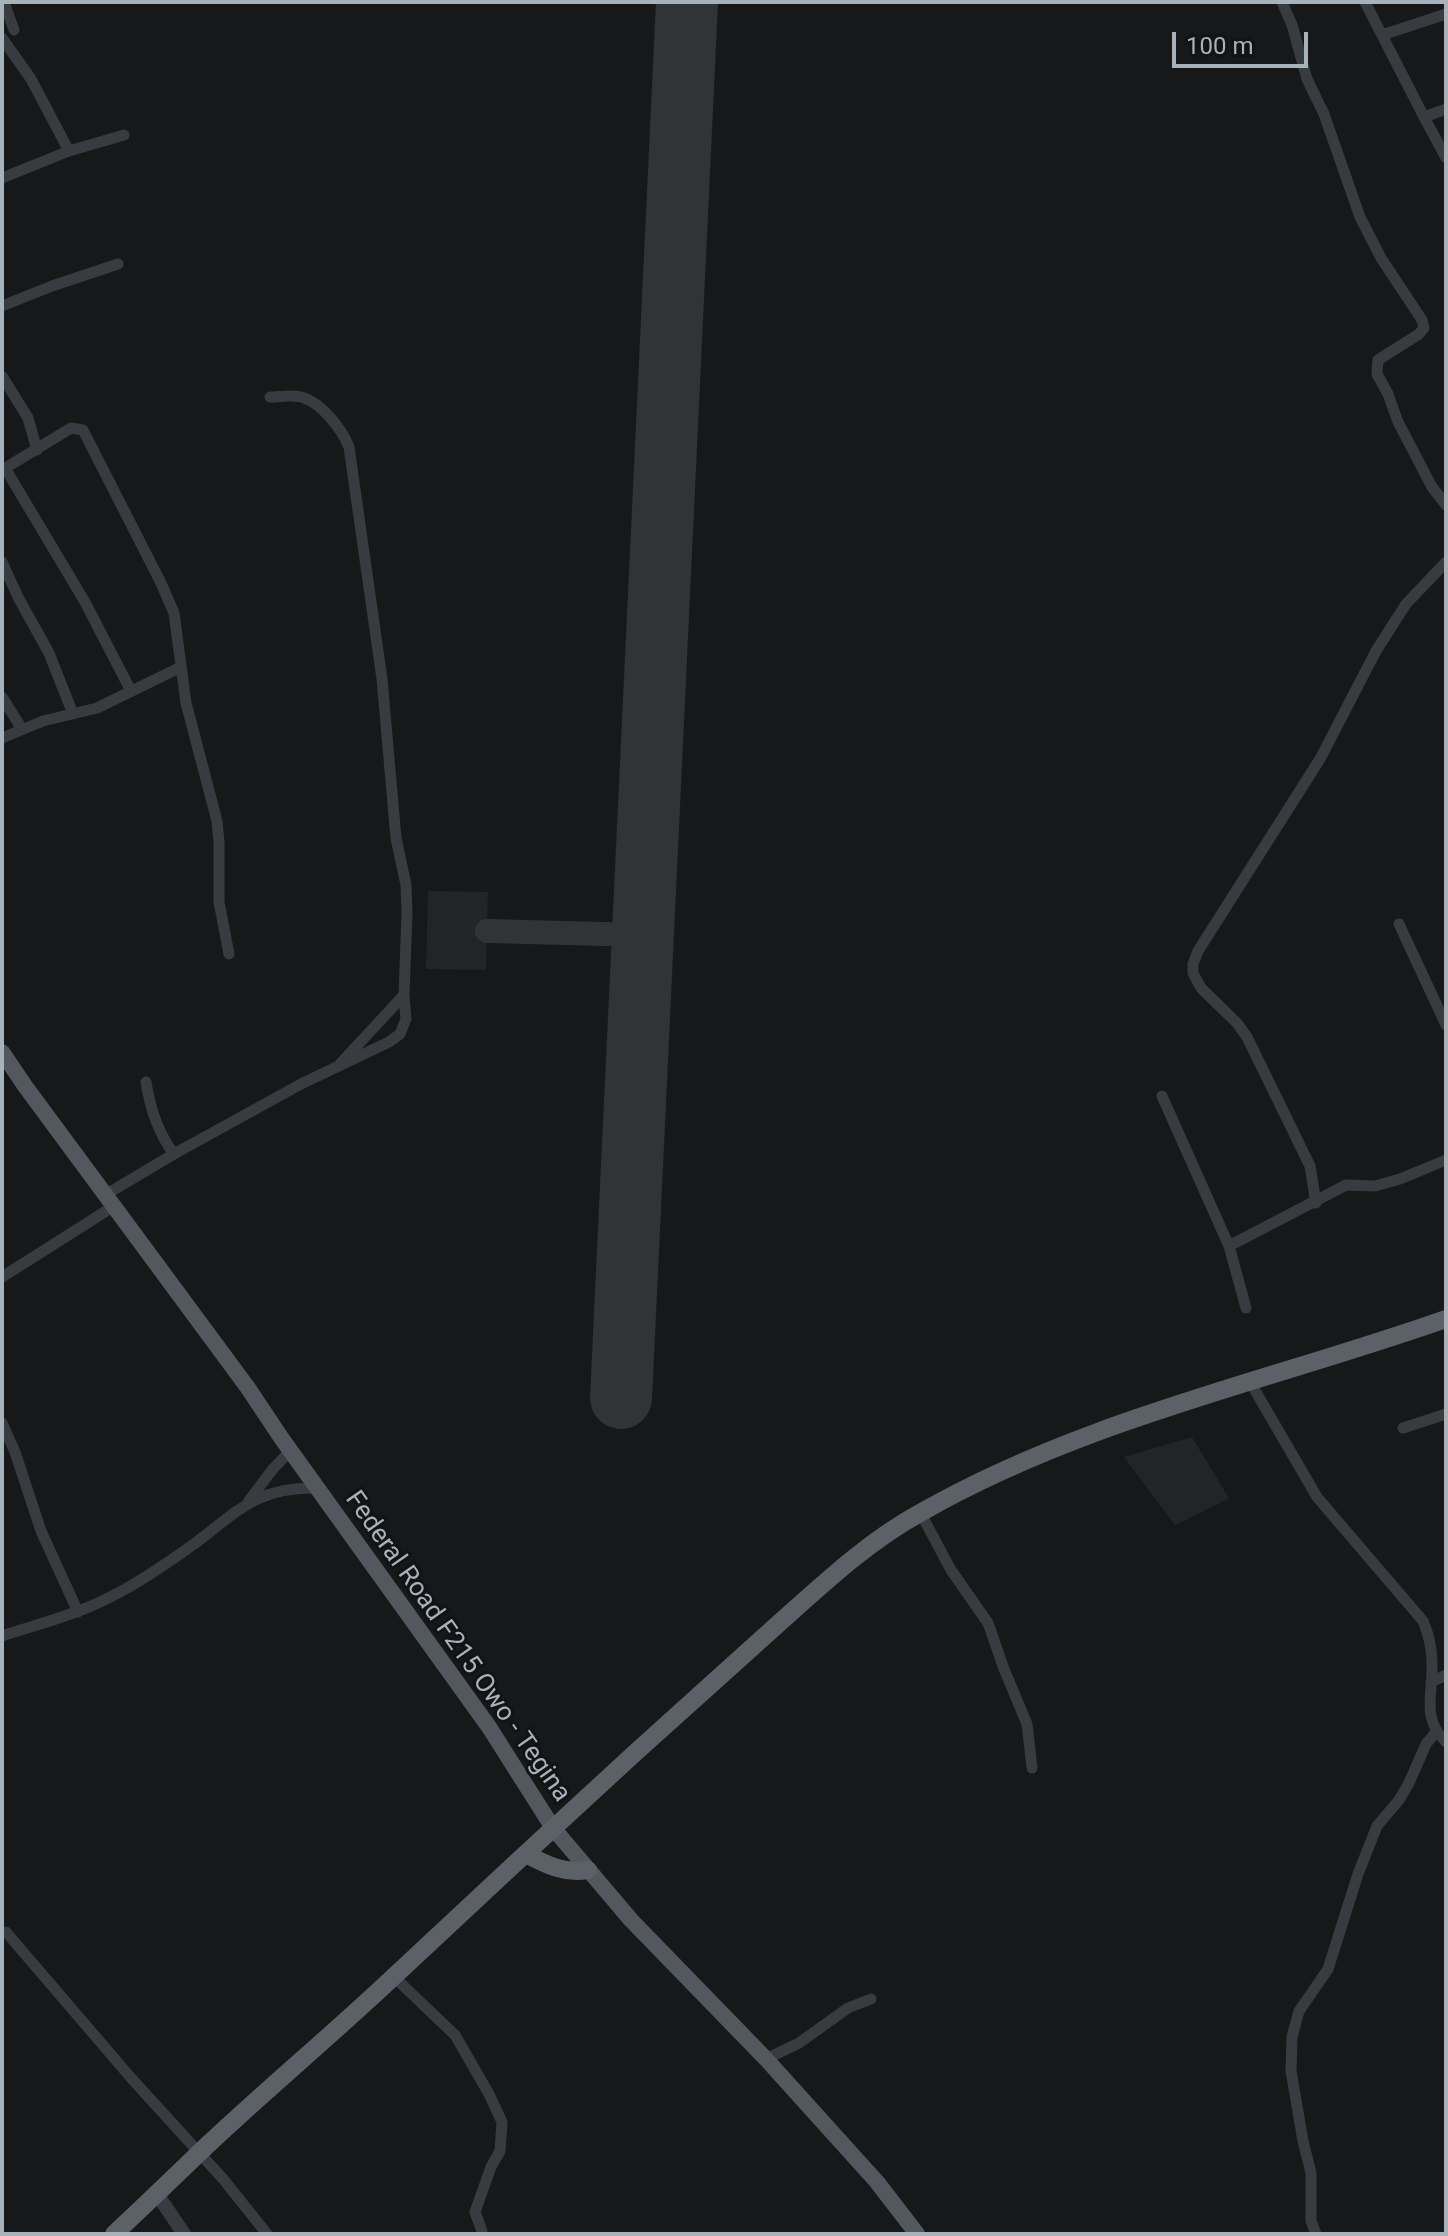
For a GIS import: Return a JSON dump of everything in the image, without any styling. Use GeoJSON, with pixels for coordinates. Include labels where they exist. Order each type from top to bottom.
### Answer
{"type":"FeatureCollection","features":[{"type":"Feature","properties":{"kind":"highway"},"geometry":{"type":"LineString","coordinates":[[114,2234],[198,2153],[553,1828],[818,1589],[889,1532],[920,1512],[983,1480],[1099,1431],[1249,1380],[1446,1319]]}},
{"type":"Feature","properties":{"kind":"highway"},"geometry":{"type":"LineString","coordinates":[[526,1854],[561,1870],[588,1870]]}},
{"type":"Feature","properties":{"kind":"main road","name":"Federal Road F215 Owo - Tegina"},"geometry":{"type":"LineString","coordinates":[[2,1052],[248,1388],[489,1727],[553,1828],[631,1920],[766,2059],[877,2182],[917,2234]]}},
{"type":"Feature","properties":{"kind":"street"},"geometry":{"type":"LineString","coordinates":[[4,2],[14,30]]}},
{"type":"Feature","properties":{"kind":"street"},"geometry":{"type":"LineString","coordinates":[[1282,2],[1292,25],[1307,79],[1324,114],[1360,217],[1381,258],[1422,320],[1424,328],[1419,334],[1378,360],[1377,374],[1404,435],[1432,487],[1446,505]]}},
{"type":"Feature","properties":{"kind":"street"},"geometry":{"type":"LineString","coordinates":[[1365,2],[1446,158]]}},
{"type":"Feature","properties":{"kind":"street"},"geometry":{"type":"LineString","coordinates":[[1382,35],[1446,14]]}},
{"type":"Feature","properties":{"kind":"street"},"geometry":{"type":"LineString","coordinates":[[2,38],[31,79],[69,151]]}},
{"type":"Feature","properties":{"kind":"street"},"geometry":{"type":"LineString","coordinates":[[1424,117],[1446,109]]}},
{"type":"Feature","properties":{"kind":"street"},"geometry":{"type":"LineString","coordinates":[[2,178],[69,151],[124,135]]}},
{"type":"Feature","properties":{"kind":"street"},"geometry":{"type":"LineString","coordinates":[[2,306],[118,264]]}},
{"type":"Feature","properties":{"kind":"street"},"geometry":{"type":"LineString","coordinates":[[2,376],[28,418],[37,450]]}},
{"type":"Feature","properties":{"kind":"street"},"geometry":{"type":"LineString","coordinates":[[2,1277],[174,1154],[340,1064],[366,1054],[400,1034],[406,1019],[406,885],[396,838],[382,679],[349,447],[345,438],[313,403],[300,396],[270,397]]}},
{"type":"Feature","properties":{"kind":"street"},"geometry":{"type":"LineString","coordinates":[[131,691],[85,602],[4,469],[71,428],[83,430],[170,602],[186,703],[217,821],[219,902],[229,954]]}},
{"type":"Feature","properties":{"kind":"street"},"geometry":{"type":"LineString","coordinates":[[2,562],[49,653],[73,714]]}},
{"type":"Feature","properties":{"kind":"street"},"geometry":{"type":"LineString","coordinates":[[1316,1203],[1310,1166],[1247,1037],[1201,988],[1193,973],[1193,964],[1320,759],[1376,651],[1406,604],[1446,562]]}},
{"type":"Feature","properties":{"kind":"street"},"geometry":{"type":"LineString","coordinates":[[2,738],[43,721],[97,708],[181,667]]}},
{"type":"Feature","properties":{"kind":"street"},"geometry":{"type":"LineString","coordinates":[[2,697],[22,729]]}},
{"type":"Feature","properties":{"kind":"street"},"geometry":{"type":"LineString","coordinates":[[1399,924],[1446,1025]]}},
{"type":"Feature","properties":{"kind":"street"},"geometry":{"type":"LineString","coordinates":[[340,1064],[404,995]]}},
{"type":"Feature","properties":{"kind":"street"},"geometry":{"type":"LineString","coordinates":[[146,1082],[160,1131],[174,1154]]}},
{"type":"Feature","properties":{"kind":"street"},"geometry":{"type":"LineString","coordinates":[[1162,1096],[1229,1246],[1246,1308]]}},
{"type":"Feature","properties":{"kind":"street"},"geometry":{"type":"LineString","coordinates":[[1229,1246],[1346,1185],[1375,1186],[1446,1160]]}},
{"type":"Feature","properties":{"kind":"street"},"geometry":{"type":"LineString","coordinates":[[1249,1380],[1317,1497],[1423,1621],[1429,1636],[1432,1664],[1430,1720],[1446,1742]]}},
{"type":"Feature","properties":{"kind":"street"},"geometry":{"type":"LineString","coordinates":[[1403,1428],[1446,1414]]}},
{"type":"Feature","properties":{"kind":"street"},"geometry":{"type":"LineString","coordinates":[[2,1423],[41,1531],[78,1612]]}},
{"type":"Feature","properties":{"kind":"street"},"geometry":{"type":"LineString","coordinates":[[2,1636],[78,1612],[148,1574],[192,1545],[247,1502],[291,1450]]}},
{"type":"Feature","properties":{"kind":"street"},"geometry":{"type":"LineString","coordinates":[[2,1460],[15,1452]]}},
{"type":"Feature","properties":{"kind":"street"},"geometry":{"type":"LineString","coordinates":[[247,1502],[286,1488],[318,1488]]}},
{"type":"Feature","properties":{"kind":"street"},"geometry":{"type":"LineString","coordinates":[[920,1512],[951,1570],[988,1623],[1027,1724],[1032,1768]]}},
{"type":"Feature","properties":{"kind":"street"},"geometry":{"type":"LineString","coordinates":[[1431,1682],[1446,1675]]}},
{"type":"Feature","properties":{"kind":"street"},"geometry":{"type":"LineString","coordinates":[[1316,2234],[1311,2221],[1311,2173],[1291,2071],[1292,2037],[1299,2011],[1328,1969],[1358,1874],[1377,1826],[1399,1800],[1426,1744],[1436,1732]]}},
{"type":"Feature","properties":{"kind":"street"},"geometry":{"type":"LineString","coordinates":[[6,1932],[267,2234]]}},
{"type":"Feature","properties":{"kind":"street"},"geometry":{"type":"LineString","coordinates":[[393,1976],[455,2035],[502,2122],[500,2151],[475,2212],[482,2231]]}},
{"type":"Feature","properties":{"kind":"street"},"geometry":{"type":"LineString","coordinates":[[766,2059],[799,2043],[848,2008],[871,1999]]}},
{"type":"Feature","properties":{"kind":"street"},"geometry":{"type":"LineString","coordinates":[[157,2194],[184,2234]]}},
{"type":"Feature","properties":{"kind":"shaded area"},"geometry":{"type":"Polygon","coordinates":[[[428,891],[488,892],[486,970],[426,969],[428,891]]]}},
{"type":"Feature","properties":{"kind":"shaded area"},"geometry":{"type":"Polygon","coordinates":[[[1192,1437],[1229,1498],[1175,1525],[1124,1457],[1192,1437]]]}},
{"type":"Feature","properties":{"kind":"taxiway"},"geometry":{"type":"LineString","coordinates":[[487,931],[643,935]]}},
{"type":"Feature","properties":{"kind":"runway"},"geometry":{"type":"LineString","coordinates":[[621,1398],[687,2]]}}]}
